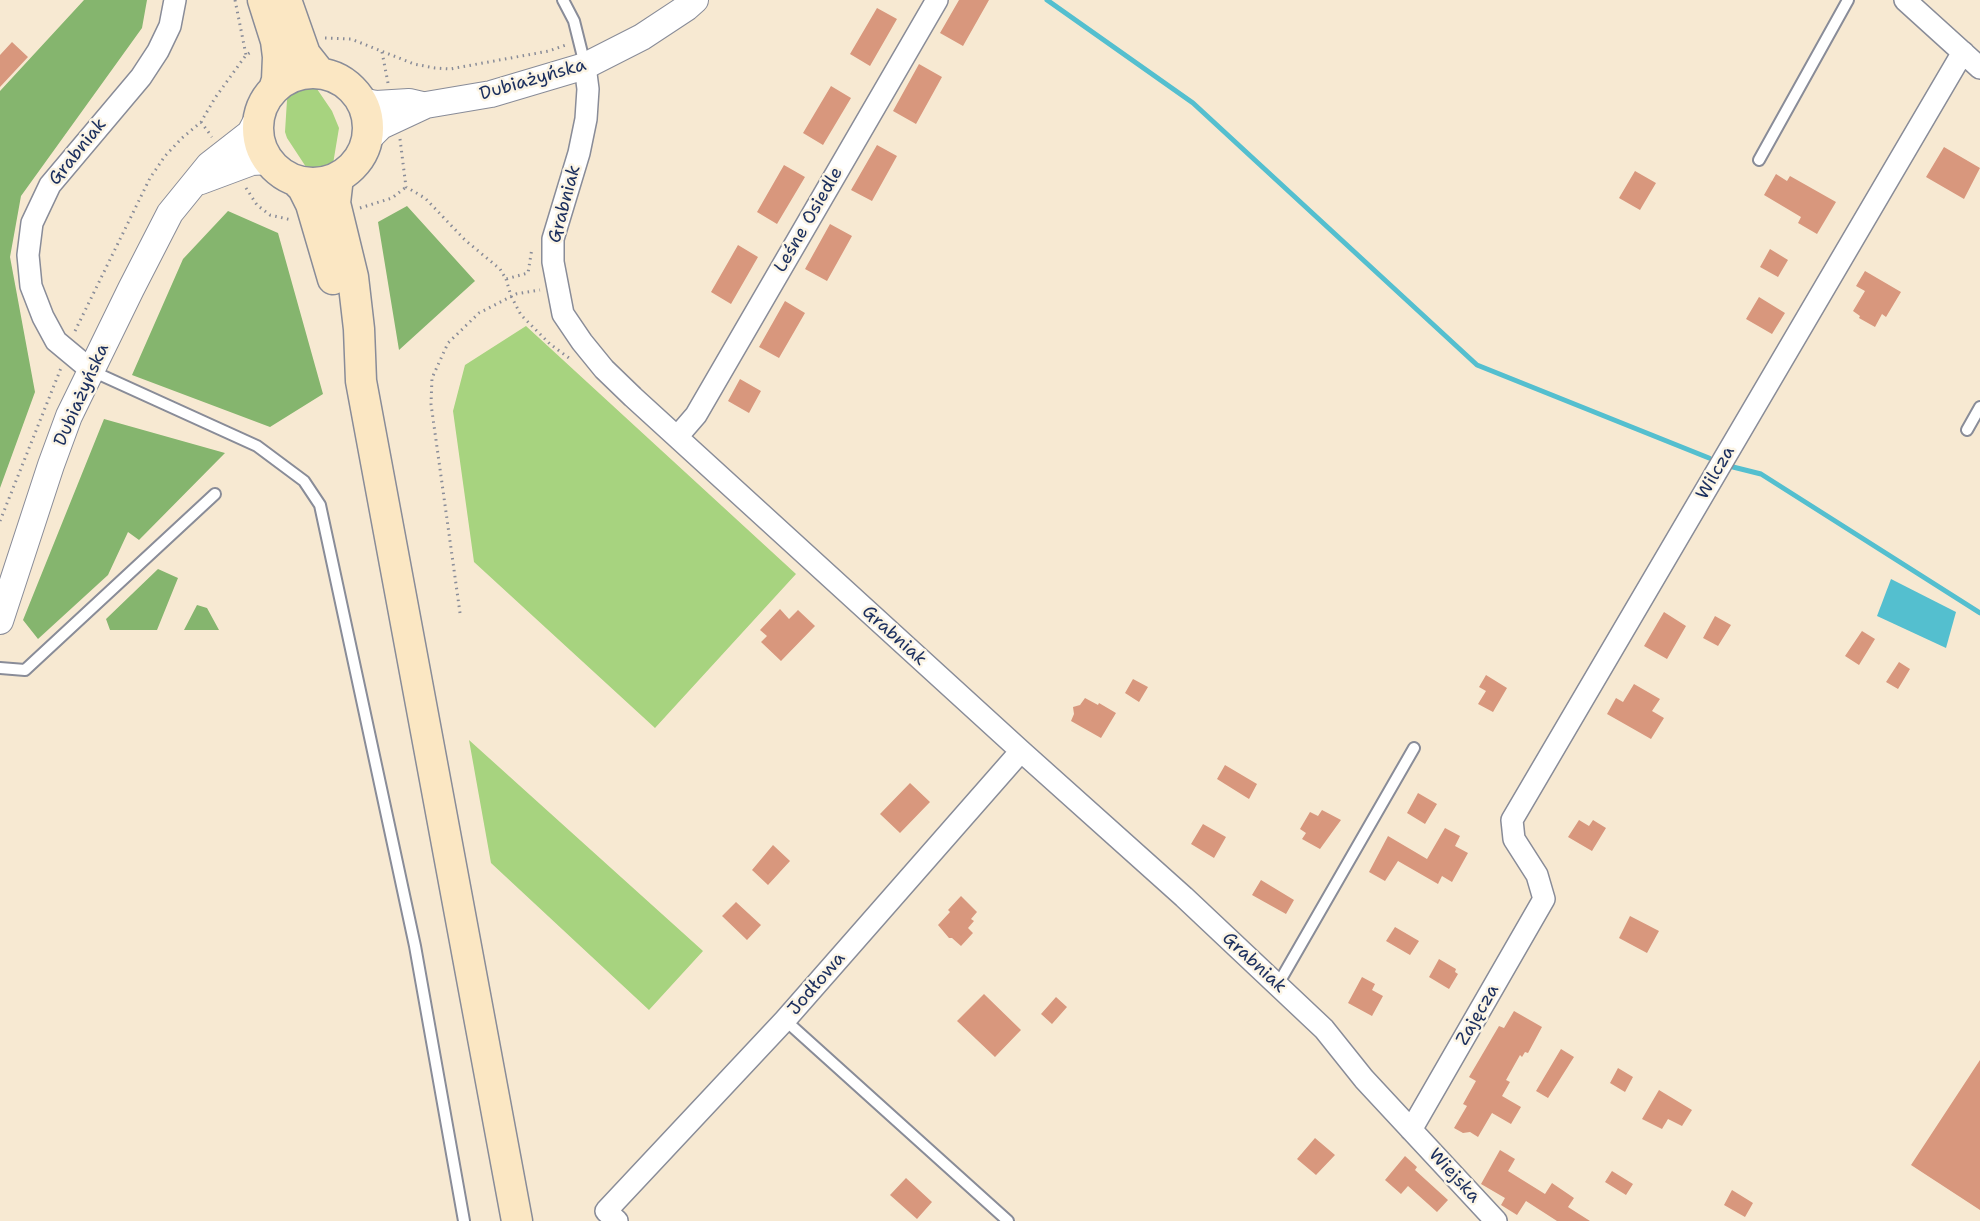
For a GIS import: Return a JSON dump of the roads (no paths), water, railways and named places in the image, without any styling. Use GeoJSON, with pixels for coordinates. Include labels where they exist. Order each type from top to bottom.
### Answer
{"type":"FeatureCollection","features":[{"type":"Feature","properties":{"kind":"main road"},"geometry":{"type":"LineString","coordinates":[[263,0],[276,41],[278,57],[278,80],[262,106],[259,116],[259,140],[269,161],[285,175],[295,180],[316,183],[338,177],[351,168],[361,155],[367,140],[368,118],[360,99],[347,84],[330,75],[310,73],[290,77],[274,89]]}},
{"type":"Feature","properties":{"kind":"main road"},"geometry":{"type":"LineString","coordinates":[[286,0],[305,54],[320,73]]}},
{"type":"Feature","properties":{"kind":"main road"},"geometry":{"type":"LineString","coordinates":[[338,177],[335,202],[353,278],[359,329],[361,381],[517,1221]]}},
{"type":"Feature","properties":{"kind":"main road"},"geometry":{"type":"LineString","coordinates":[[295,180],[303,188],[311,204],[332,273],[344,336],[361,381]]}},
{"type":"Feature","properties":{"kind":"street","name":"Grabniak"},"geometry":{"type":"LineString","coordinates":[[92,371],[56,341],[43,317],[31,286],[28,255],[32,223],[50,185],[141,77],[158,51],[170,26],[175,0]]}},
{"type":"Feature","properties":{"kind":"street","name":"Dubiażyńska"},"geometry":{"type":"LineString","coordinates":[[360,99],[394,111],[409,102],[426,105],[491,94],[585,66],[642,37],[695,0]]}},
{"type":"Feature","properties":{"kind":"street","name":"Leśne Osiedle"},"geometry":{"type":"LineString","coordinates":[[677,437],[696,415],[937,0]]}},
{"type":"Feature","properties":{"kind":"street"},"geometry":{"type":"LineString","coordinates":[[1905,0],[1980,68]]}},
{"type":"Feature","properties":{"kind":"street","name":"Wilcza"},"geometry":{"type":"LineString","coordinates":[[1544,899],[1537,875],[1514,839],[1512,820],[1963,52]]}},
{"type":"Feature","properties":{"kind":"street","name":"Grabniak"},"geometry":{"type":"LineString","coordinates":[[585,66],[588,89],[586,119],[579,153],[553,239],[557,287],[563,314],[582,342],[604,369],[677,437],[1184,897],[1324,1029],[1364,1079],[1411,1130]]}},
{"type":"Feature","properties":{"kind":"street"},"geometry":{"type":"LineString","coordinates":[[367,140],[394,111]]}},
{"type":"Feature","properties":{"kind":"street","name":"Dubiażyńska"},"geometry":{"type":"LineString","coordinates":[[0,621],[69,417],[170,213],[223,153],[246,138],[259,116]]}},
{"type":"Feature","properties":{"kind":"street","name":"Dubiażyńska"},"geometry":{"type":"LineString","coordinates":[[195,183],[252,162],[269,161]]}},
{"type":"Feature","properties":{"kind":"street","name":"Jodłowa"},"geometry":{"type":"LineString","coordinates":[[611,1216],[1021,751]]}},
{"type":"Feature","properties":{"kind":"street","name":"Zajęcza"},"geometry":{"type":"LineString","coordinates":[[1411,1130],[1544,899]]}},
{"type":"Feature","properties":{"kind":"street","name":"Wiejska"},"geometry":{"type":"LineString","coordinates":[[1411,1130],[1496,1221]]}},
{"type":"Feature","properties":{"kind":"lane"},"geometry":{"type":"LineString","coordinates":[[563,0],[574,21],[585,66]]}},
{"type":"Feature","properties":{"kind":"lane"},"geometry":{"type":"LineString","coordinates":[[1759,160],[1848,0]]}},
{"type":"Feature","properties":{"kind":"lane"},"geometry":{"type":"LineString","coordinates":[[92,371],[256,446],[304,481],[320,505],[415,946],[464,1221]]}},
{"type":"Feature","properties":{"kind":"lane"},"geometry":{"type":"LineString","coordinates":[[1967,430],[1980,407]]}},
{"type":"Feature","properties":{"kind":"lane"},"geometry":{"type":"LineString","coordinates":[[0,668],[25,670],[215,494]]}},
{"type":"Feature","properties":{"kind":"lane"},"geometry":{"type":"LineString","coordinates":[[1277,986],[1414,748]]}},
{"type":"Feature","properties":{"kind":"lane"},"geometry":{"type":"LineString","coordinates":[[786,1020],[1008,1221]]}},
{"type":"Feature","properties":{"kind":"water"},"geometry":{"type":"Polygon","coordinates":[[[1891,579],[1956,612],[1946,648],[1877,616],[1891,579]]]}},
{"type":"Feature","properties":{"kind":"waterway"},"geometry":{"type":"LineString","coordinates":[[1047,0],[1193,103],[1477,365],[1709,458]]}},
{"type":"Feature","properties":{"kind":"waterway"},"geometry":{"type":"LineString","coordinates":[[1733,467],[1761,474],[1980,613]]}}]}
